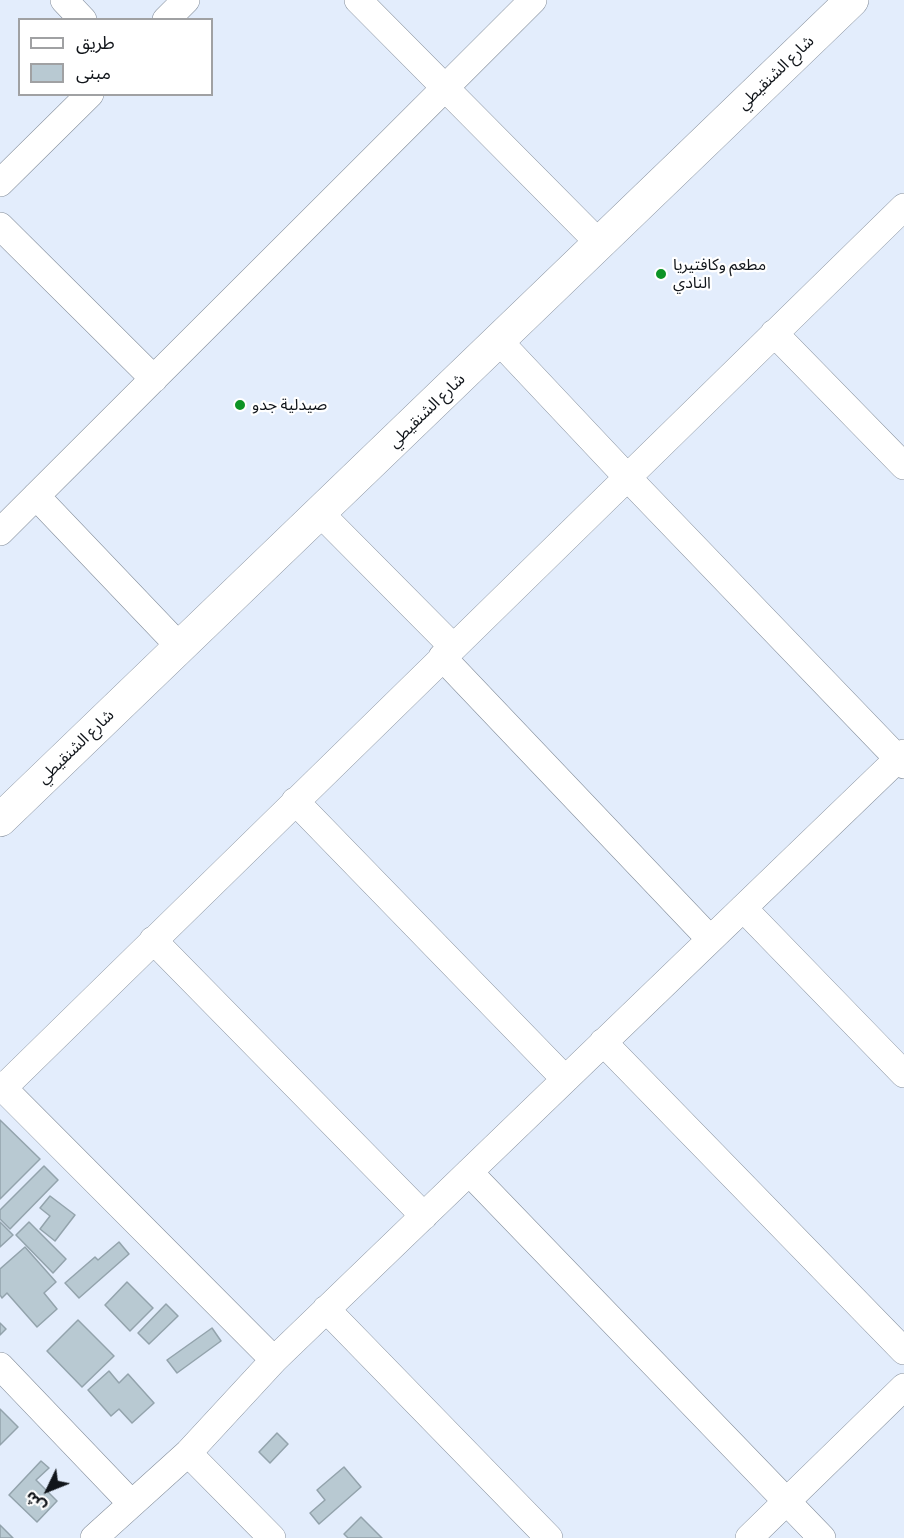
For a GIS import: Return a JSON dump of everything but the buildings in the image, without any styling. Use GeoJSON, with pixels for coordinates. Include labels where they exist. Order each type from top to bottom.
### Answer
{"type":"FeatureCollection","features":[{"type":"Feature","properties":{"kind":"street"},"geometry":{"type":"LineString","coordinates":[[64,0],[81,18]]}},
{"type":"Feature","properties":{"kind":"street"},"geometry":{"type":"LineString","coordinates":[[168,18],[186,0]]}},
{"type":"Feature","properties":{"kind":"street"},"geometry":{"type":"LineString","coordinates":[[358,0],[599,243]]}},
{"type":"Feature","properties":{"kind":"street"},"geometry":{"type":"LineString","coordinates":[[0,532],[533,0]]}},
{"type":"Feature","properties":{"kind":"street","name":"شارع الشنقيطي"},"geometry":{"type":"LineString","coordinates":[[0,820],[852,0]]}},
{"type":"Feature","properties":{"kind":"street"},"geometry":{"type":"LineString","coordinates":[[0,183],[88,96]]}},
{"type":"Feature","properties":{"kind":"street"},"geometry":{"type":"LineString","coordinates":[[274,1360],[1,1088],[904,207]]}},
{"type":"Feature","properties":{"kind":"street"},"geometry":{"type":"LineString","coordinates":[[0,226],[154,379]]}},
{"type":"Feature","properties":{"kind":"street"},"geometry":{"type":"LineString","coordinates":[[774,333],[904,466]]}},
{"type":"Feature","properties":{"kind":"street"},"geometry":{"type":"LineString","coordinates":[[94,1538],[188,1453],[274,1360],[326,1309],[710,939],[902,759],[627,477],[500,341]]}},
{"type":"Feature","properties":{"kind":"street"},"geometry":{"type":"LineString","coordinates":[[36,496],[180,647]]}},
{"type":"Feature","properties":{"kind":"street"},"geometry":{"type":"LineString","coordinates":[[320,513],[710,939]]}},
{"type":"Feature","properties":{"kind":"street"},"geometry":{"type":"LineString","coordinates":[[296,801],[565,1079]]}},
{"type":"Feature","properties":{"kind":"street"},"geometry":{"type":"LineString","coordinates":[[743,908],[904,1074]]}},
{"type":"Feature","properties":{"kind":"street"},"geometry":{"type":"LineString","coordinates":[[153,940],[424,1216]]}},
{"type":"Feature","properties":{"kind":"street"},"geometry":{"type":"LineString","coordinates":[[603,1042],[904,1351]]}},
{"type":"Feature","properties":{"kind":"street"},"geometry":{"type":"LineString","coordinates":[[469,1172],[822,1538]]}},
{"type":"Feature","properties":{"kind":"street"},"geometry":{"type":"LineString","coordinates":[[326,1309],[549,1538]]}},
{"type":"Feature","properties":{"kind":"street"},"geometry":{"type":"LineString","coordinates":[[0,1366],[131,1503]]}},
{"type":"Feature","properties":{"kind":"street"},"geometry":{"type":"LineString","coordinates":[[749,1538],[904,1387]]}},
{"type":"Feature","properties":{"kind":"street"},"geometry":{"type":"LineString","coordinates":[[188,1453],[272,1538]]}},
{"type":"Feature","properties":{"kind":"place","name":"مطعم وكافتيريا النادي"},"geometry":{"type":"Point","coordinates":[661,274]}},
{"type":"Feature","properties":{"kind":"place","name":"صيدلية جدو"},"geometry":{"type":"Point","coordinates":[240,405]}}]}
